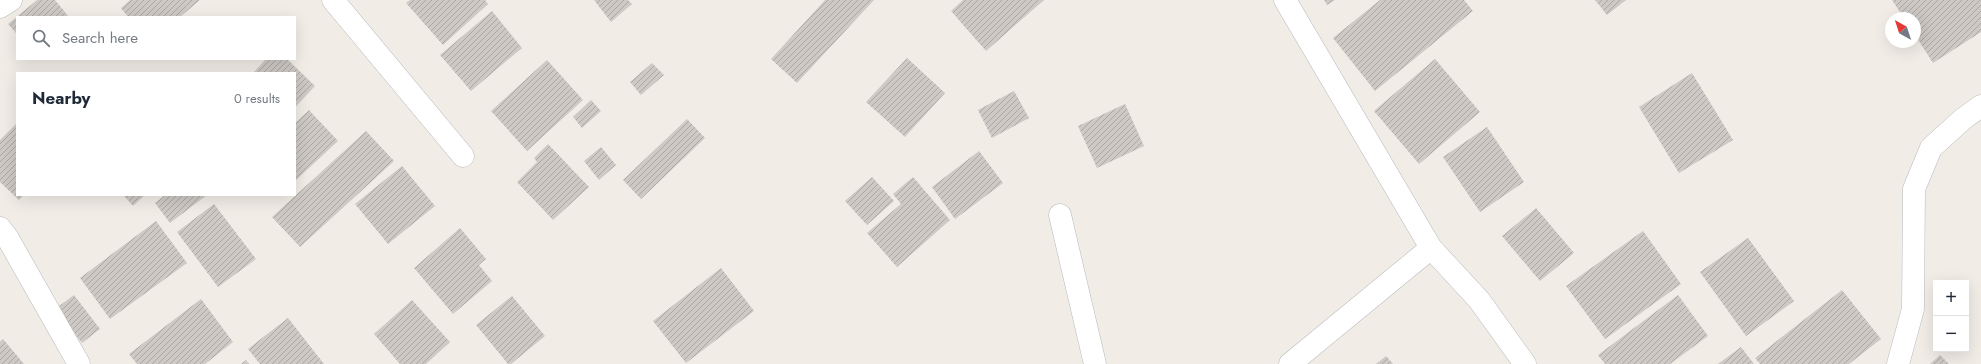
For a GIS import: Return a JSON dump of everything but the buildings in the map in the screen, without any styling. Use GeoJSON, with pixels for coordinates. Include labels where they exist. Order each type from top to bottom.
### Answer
{"type":"FeatureCollection","features":[{"type":"Feature","properties":{"kind":"street"},"geometry":{"type":"LineString","coordinates":[[0,7],[11,0]]}},
{"type":"Feature","properties":{"kind":"street"},"geometry":{"type":"LineString","coordinates":[[333,0],[463,156]]}},
{"type":"Feature","properties":{"kind":"street"},"geometry":{"type":"LineString","coordinates":[[1285,0],[1431,248],[1479,300],[1525,364]]}},
{"type":"Feature","properties":{"kind":"street"},"geometry":{"type":"LineString","coordinates":[[1898,364],[1912,309],[1914,189],[1931,148],[1963,119],[1981,106]]}},
{"type":"Feature","properties":{"kind":"street"},"geometry":{"type":"LineString","coordinates":[[1060,215],[1095,364]]}},
{"type":"Feature","properties":{"kind":"street"},"geometry":{"type":"LineString","coordinates":[[0,228],[7,237],[79,364]]}},
{"type":"Feature","properties":{"kind":"street"},"geometry":{"type":"LineString","coordinates":[[1290,364],[1431,248]]}}]}
